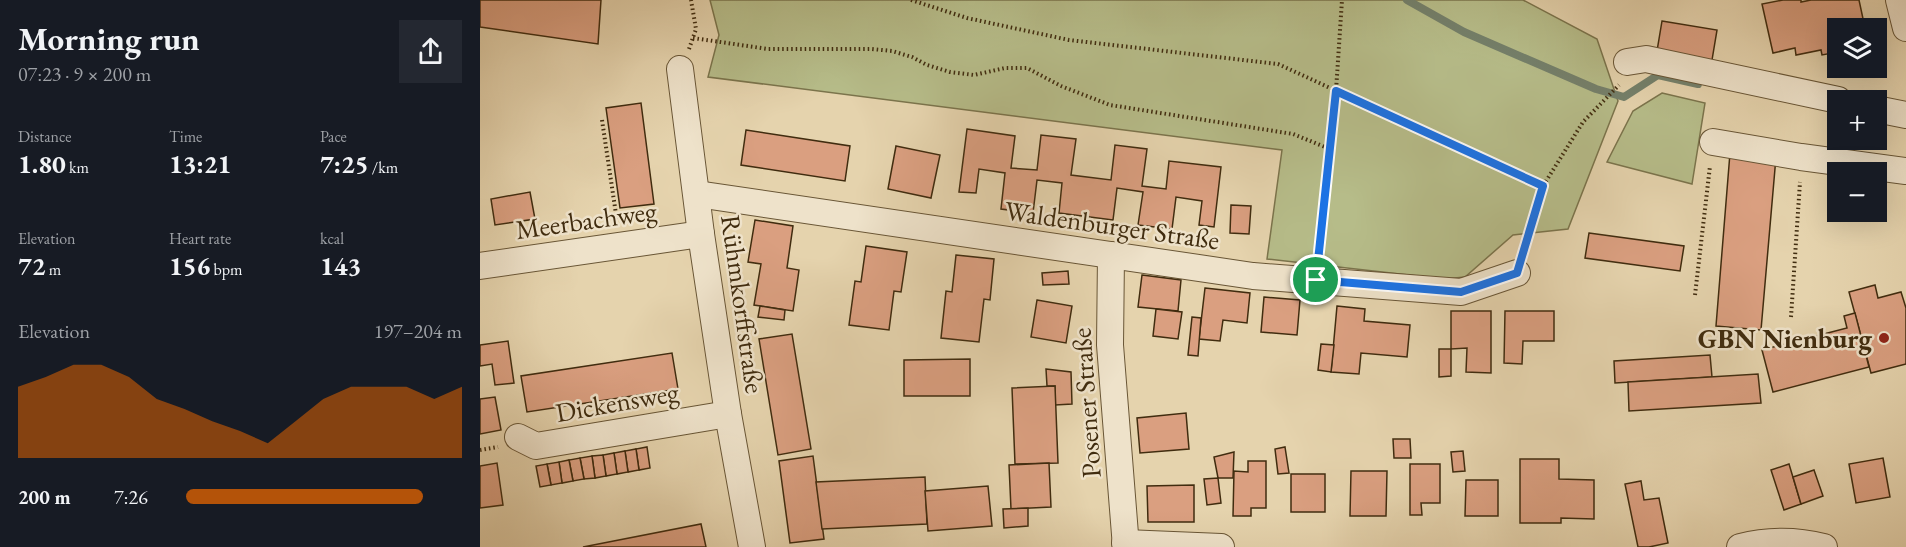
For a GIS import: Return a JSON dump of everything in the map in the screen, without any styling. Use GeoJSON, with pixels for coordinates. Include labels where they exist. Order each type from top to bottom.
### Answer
{"type":"FeatureCollection","features":[{"type":"Feature","properties":{"kind":"street"},"geometry":{"type":"LineString","coordinates":[[1899,0],[1906,28]]}},
{"type":"Feature","properties":{"kind":"street"},"geometry":{"type":"LineString","coordinates":[[1627,62],[1646,59],[1827,98]]}},
{"type":"Feature","properties":{"kind":"street","name":"Rühmkorffstraße"},"geometry":{"type":"LineString","coordinates":[[680,69],[701,234],[728,414],[752,547]]}},
{"type":"Feature","properties":{"kind":"street"},"geometry":{"type":"LineString","coordinates":[[1887,111],[1906,115]]}},
{"type":"Feature","properties":{"kind":"street"},"geometry":{"type":"LineString","coordinates":[[1713,142],[1906,171]]}},
{"type":"Feature","properties":{"kind":"street","name":"Waldenburger Straße"},"geometry":{"type":"LineString","coordinates":[[697,194],[1253,276],[1461,292],[1517,273]]}},
{"type":"Feature","properties":{"kind":"street","name":"Meerbachweg"},"geometry":{"type":"LineString","coordinates":[[480,266],[701,234]]}},
{"type":"Feature","properties":{"kind":"street","name":"Posener Straße"},"geometry":{"type":"LineString","coordinates":[[1111,255],[1110,345],[1125,545]]}},
{"type":"Feature","properties":{"kind":"street","name":"Dickensweg"},"geometry":{"type":"LineString","coordinates":[[518,437],[536,446],[728,414]]}},
{"type":"Feature","properties":{"kind":"street"},"geometry":{"type":"LineString","coordinates":[[1740,547],[1779,542],[1824,547]]}},
{"type":"Feature","properties":{"kind":"street"},"geometry":{"type":"LineString","coordinates":[[1125,545],[1221,547]]}},
{"type":"Feature","properties":{"kind":"path"},"geometry":{"type":"LineString","coordinates":[[680,69],[696,29],[691,0]]}},
{"type":"Feature","properties":{"kind":"path"},"geometry":{"type":"LineString","coordinates":[[911,0],[967,18],[1069,40],[1278,64],[1543,186]]}},
{"type":"Feature","properties":{"kind":"path"},"geometry":{"type":"LineString","coordinates":[[1316,280],[1336,91],[1342,0]]}},
{"type":"Feature","properties":{"kind":"path"},"geometry":{"type":"LineString","coordinates":[[693,38],[768,49],[892,51],[950,72],[974,75],[1005,68],[1027,68],[1061,86],[1110,105],[1293,134],[1330,149]]}},
{"type":"Feature","properties":{"kind":"path"},"geometry":{"type":"LineString","coordinates":[[1517,273],[1543,186],[1583,122],[1618,86]]}},
{"type":"Feature","properties":{"kind":"path"},"geometry":{"type":"LineString","coordinates":[[602,120],[620,246]]}},
{"type":"Feature","properties":{"kind":"path"},"geometry":{"type":"LineString","coordinates":[[1695,295],[1713,142]]}},
{"type":"Feature","properties":{"kind":"path"},"geometry":{"type":"LineString","coordinates":[[1791,317],[1801,157]]}},
{"type":"Feature","properties":{"kind":"green space"},"geometry":{"type":"Polygon","coordinates":[[[710,0],[1523,0],[1597,39],[1618,101],[1568,229],[1513,235],[1465,277],[1444,279],[1267,259],[1282,150],[708,77],[719,35],[710,0]]]}},
{"type":"Feature","properties":{"kind":"green space"},"geometry":{"type":"Polygon","coordinates":[[[1662,93],[1705,103],[1692,184],[1607,162],[1633,111],[1662,93]]]}},
{"type":"Feature","properties":{"kind":"building"},"geometry":{"type":"Polygon","coordinates":[[[480,0],[601,0],[598,44],[480,27],[480,0]]]}},
{"type":"Feature","properties":{"kind":"building"},"geometry":{"type":"Polygon","coordinates":[[[1783,0],[1801,0],[1801,2],[1859,0],[1863,18],[1827,18],[1827,54],[1822,55],[1821,50],[1796,55],[1795,48],[1773,53],[1762,4],[1783,0]]]}},
{"type":"Feature","properties":{"kind":"building"},"geometry":{"type":"Polygon","coordinates":[[[1662,21],[1717,30],[1711,66],[1656,57],[1662,21]]]}},
{"type":"Feature","properties":{"kind":"building"},"geometry":{"type":"Polygon","coordinates":[[[641,103],[654,204],[620,208],[606,108],[641,103]]]}},
{"type":"Feature","properties":{"kind":"building"},"geometry":{"type":"Polygon","coordinates":[[[967,129],[1015,136],[1011,168],[1037,170],[1041,135],[1076,139],[1071,175],[1111,180],[1115,145],[1147,149],[1142,186],[1166,189],[1169,161],[1221,167],[1214,227],[1199,225],[1202,201],[1176,197],[1172,229],[1138,225],[1143,192],[1117,188],[1113,220],[1059,213],[1062,183],[1037,180],[1033,213],[1001,209],[1005,173],[979,169],[976,193],[959,192],[967,129]]]}},
{"type":"Feature","properties":{"kind":"building"},"geometry":{"type":"Polygon","coordinates":[[[746,130],[850,146],[845,181],[741,165],[746,130]]]}},
{"type":"Feature","properties":{"kind":"building"},"geometry":{"type":"Polygon","coordinates":[[[896,146],[940,155],[931,198],[888,189],[896,146]]]}},
{"type":"Feature","properties":{"kind":"building"},"geometry":{"type":"Polygon","coordinates":[[[1730,153],[1776,157],[1761,330],[1716,326],[1730,153]]]}},
{"type":"Feature","properties":{"kind":"building"},"geometry":{"type":"Polygon","coordinates":[[[530,192],[535,219],[495,225],[491,199],[530,192]]]}},
{"type":"Feature","properties":{"kind":"building"},"geometry":{"type":"Polygon","coordinates":[[[1231,205],[1251,206],[1249,234],[1230,233],[1231,205]]]}},
{"type":"Feature","properties":{"kind":"building"},"geometry":{"type":"Polygon","coordinates":[[[755,220],[793,226],[787,268],[799,270],[793,311],[754,305],[761,264],[748,262],[755,220]]]}},
{"type":"Feature","properties":{"kind":"building"},"geometry":{"type":"Polygon","coordinates":[[[1589,233],[1684,246],[1680,271],[1585,258],[1589,233]]]}},
{"type":"Feature","properties":{"kind":"building"},"geometry":{"type":"Polygon","coordinates":[[[866,246],[907,252],[901,292],[894,291],[889,330],[849,325],[855,281],[861,282],[866,246]]]}},
{"type":"Feature","properties":{"kind":"building"},"geometry":{"type":"Polygon","coordinates":[[[956,255],[994,259],[990,300],[984,299],[979,342],[941,338],[946,291],[952,292],[956,255]]]}},
{"type":"Feature","properties":{"kind":"building"},"geometry":{"type":"Polygon","coordinates":[[[1068,271],[1069,284],[1043,285],[1042,273],[1068,271]]]}},
{"type":"Feature","properties":{"kind":"building"},"geometry":{"type":"Polygon","coordinates":[[[1142,275],[1181,280],[1178,311],[1138,307],[1142,275]]]}},
{"type":"Feature","properties":{"kind":"building","name":"GBN Nienburg"},"geometry":{"type":"Polygon","coordinates":[[[1875,285],[1878,298],[1901,292],[1906,308],[1906,364],[1871,373],[1849,292],[1875,285]]]}},
{"type":"Feature","properties":{"kind":"building"},"geometry":{"type":"Polygon","coordinates":[[[1205,288],[1250,293],[1247,323],[1223,320],[1220,341],[1199,339],[1205,288]]]}},
{"type":"Feature","properties":{"kind":"building"},"geometry":{"type":"Polygon","coordinates":[[[1264,297],[1300,300],[1297,335],[1261,332],[1264,297]]]}},
{"type":"Feature","properties":{"kind":"building"},"geometry":{"type":"Polygon","coordinates":[[[1037,300],[1072,306],[1066,343],[1031,337],[1037,300]]]}},
{"type":"Feature","properties":{"kind":"building"},"geometry":{"type":"Polygon","coordinates":[[[760,306],[785,310],[784,320],[758,317],[760,306]]]}},
{"type":"Feature","properties":{"kind":"building"},"geometry":{"type":"Polygon","coordinates":[[[1337,306],[1365,309],[1364,321],[1410,325],[1407,357],[1361,353],[1359,374],[1331,372],[1337,306]]]}},
{"type":"Feature","properties":{"kind":"building"},"geometry":{"type":"Polygon","coordinates":[[[1156,309],[1182,312],[1178,339],[1153,336],[1156,309]]]}},
{"type":"Feature","properties":{"kind":"building"},"geometry":{"type":"Polygon","coordinates":[[[1451,311],[1491,311],[1491,373],[1466,372],[1467,348],[1451,349],[1451,311]]]}},
{"type":"Feature","properties":{"kind":"building"},"geometry":{"type":"Polygon","coordinates":[[[1505,311],[1554,311],[1554,341],[1523,341],[1522,364],[1504,363],[1505,311]]]}},
{"type":"Feature","properties":{"kind":"building"},"geometry":{"type":"Polygon","coordinates":[[[1855,313],[1869,367],[1773,392],[1762,350],[1847,328],[1844,316],[1855,313]]]}},
{"type":"Feature","properties":{"kind":"building"},"geometry":{"type":"Polygon","coordinates":[[[1192,317],[1201,318],[1198,356],[1188,355],[1192,317]]]}},
{"type":"Feature","properties":{"kind":"building"},"geometry":{"type":"Polygon","coordinates":[[[792,334],[811,449],[778,455],[759,339],[792,334]]]}},
{"type":"Feature","properties":{"kind":"building"},"geometry":{"type":"Polygon","coordinates":[[[508,341],[514,383],[495,385],[492,364],[480,366],[480,345],[508,341]]]}},
{"type":"Feature","properties":{"kind":"building"},"geometry":{"type":"Polygon","coordinates":[[[1321,344],[1334,345],[1331,372],[1318,370],[1321,344]]]}},
{"type":"Feature","properties":{"kind":"building"},"geometry":{"type":"Polygon","coordinates":[[[1439,349],[1451,349],[1451,376],[1439,377],[1439,349]]]}},
{"type":"Feature","properties":{"kind":"building"},"geometry":{"type":"Polygon","coordinates":[[[672,353],[678,389],[527,412],[521,376],[672,353]]]}},
{"type":"Feature","properties":{"kind":"building"},"geometry":{"type":"Polygon","coordinates":[[[1710,355],[1712,377],[1615,383],[1614,361],[1710,355]]]}},
{"type":"Feature","properties":{"kind":"building"},"geometry":{"type":"Polygon","coordinates":[[[970,359],[970,396],[904,396],[904,360],[970,359]]]}},
{"type":"Feature","properties":{"kind":"building"},"geometry":{"type":"Polygon","coordinates":[[[1046,369],[1071,372],[1072,404],[1055,405],[1055,386],[1047,386],[1046,369]]]}},
{"type":"Feature","properties":{"kind":"building"},"geometry":{"type":"Polygon","coordinates":[[[1758,374],[1761,403],[1629,411],[1628,382],[1758,374]]]}},
{"type":"Feature","properties":{"kind":"building"},"geometry":{"type":"Polygon","coordinates":[[[1055,386],[1058,463],[1015,464],[1012,388],[1055,386]]]}},
{"type":"Feature","properties":{"kind":"building"},"geometry":{"type":"Polygon","coordinates":[[[495,397],[501,430],[480,434],[480,399],[495,397]]]}},
{"type":"Feature","properties":{"kind":"building"},"geometry":{"type":"Polygon","coordinates":[[[1186,413],[1189,449],[1140,453],[1137,418],[1186,413]]]}},
{"type":"Feature","properties":{"kind":"building"},"geometry":{"type":"Polygon","coordinates":[[[1393,439],[1410,439],[1411,458],[1394,458],[1393,439]]]}},
{"type":"Feature","properties":{"kind":"building"},"geometry":{"type":"Polygon","coordinates":[[[647,447],[650,468],[639,470],[636,449],[647,447]]]}},
{"type":"Feature","properties":{"kind":"building"},"geometry":{"type":"Polygon","coordinates":[[[1285,447],[1289,473],[1278,474],[1275,449],[1285,447]]]}},
{"type":"Feature","properties":{"kind":"building"},"geometry":{"type":"Polygon","coordinates":[[[636,449],[639,470],[628,472],[625,451],[636,449]]]}},
{"type":"Feature","properties":{"kind":"building"},"geometry":{"type":"Polygon","coordinates":[[[625,451],[628,472],[617,474],[614,453],[625,451]]]}},
{"type":"Feature","properties":{"kind":"building"},"geometry":{"type":"Polygon","coordinates":[[[1463,451],[1465,471],[1453,472],[1451,452],[1463,451]]]}},
{"type":"Feature","properties":{"kind":"building"},"geometry":{"type":"Polygon","coordinates":[[[1234,452],[1233,478],[1218,478],[1214,457],[1234,452]]]}},
{"type":"Feature","properties":{"kind":"building"},"geometry":{"type":"Polygon","coordinates":[[[614,453],[617,474],[606,476],[603,455],[614,453]]]}},
{"type":"Feature","properties":{"kind":"building"},"geometry":{"type":"Polygon","coordinates":[[[603,455],[606,476],[595,478],[592,456],[603,455]]]}},
{"type":"Feature","properties":{"kind":"building"},"geometry":{"type":"Polygon","coordinates":[[[592,456],[595,478],[584,479],[580,458],[592,456]]]}},
{"type":"Feature","properties":{"kind":"building"},"geometry":{"type":"Polygon","coordinates":[[[813,456],[824,539],[790,543],[779,461],[813,456]]]}},
{"type":"Feature","properties":{"kind":"building"},"geometry":{"type":"Polygon","coordinates":[[[580,458],[584,479],[573,481],[569,460],[580,458]]]}},
{"type":"Feature","properties":{"kind":"building"},"geometry":{"type":"Polygon","coordinates":[[[1883,458],[1890,497],[1856,503],[1849,464],[1883,458]]]}},
{"type":"Feature","properties":{"kind":"building"},"geometry":{"type":"Polygon","coordinates":[[[1520,459],[1559,459],[1559,479],[1594,480],[1594,519],[1561,518],[1561,523],[1520,523],[1520,459]]]}},
{"type":"Feature","properties":{"kind":"building"},"geometry":{"type":"Polygon","coordinates":[[[569,460],[573,481],[562,483],[559,462],[569,460]]]}},
{"type":"Feature","properties":{"kind":"building"},"geometry":{"type":"Polygon","coordinates":[[[1248,461],[1266,461],[1266,508],[1251,508],[1251,516],[1233,516],[1234,471],[1248,472],[1248,461]]]}},
{"type":"Feature","properties":{"kind":"building"},"geometry":{"type":"Polygon","coordinates":[[[559,462],[562,483],[551,485],[547,464],[559,462]]]}},
{"type":"Feature","properties":{"kind":"building"},"geometry":{"type":"Polygon","coordinates":[[[497,463],[503,505],[480,508],[480,466],[497,463]]]}},
{"type":"Feature","properties":{"kind":"building"},"geometry":{"type":"Polygon","coordinates":[[[1049,463],[1051,507],[1011,509],[1009,465],[1049,463]]]}},
{"type":"Feature","properties":{"kind":"building"},"geometry":{"type":"Polygon","coordinates":[[[547,464],[551,485],[540,487],[536,466],[547,464]]]}},
{"type":"Feature","properties":{"kind":"building"},"geometry":{"type":"Polygon","coordinates":[[[1410,464],[1440,464],[1440,503],[1421,503],[1422,515],[1410,515],[1410,464]]]}},
{"type":"Feature","properties":{"kind":"building"},"geometry":{"type":"Polygon","coordinates":[[[1789,464],[1801,504],[1784,510],[1771,470],[1789,464]]]}},
{"type":"Feature","properties":{"kind":"building"},"geometry":{"type":"Polygon","coordinates":[[[1814,470],[1823,496],[1801,504],[1793,477],[1814,470]]]}},
{"type":"Feature","properties":{"kind":"building"},"geometry":{"type":"Polygon","coordinates":[[[1351,471],[1387,471],[1386,516],[1350,516],[1351,471]]]}},
{"type":"Feature","properties":{"kind":"building"},"geometry":{"type":"Polygon","coordinates":[[[1291,474],[1325,474],[1325,512],[1291,512],[1291,474]]]}},
{"type":"Feature","properties":{"kind":"building"},"geometry":{"type":"Polygon","coordinates":[[[925,477],[927,524],[822,529],[816,482],[925,477]]]}},
{"type":"Feature","properties":{"kind":"building"},"geometry":{"type":"Polygon","coordinates":[[[1218,478],[1221,503],[1207,505],[1204,479],[1218,478]]]}},
{"type":"Feature","properties":{"kind":"building"},"geometry":{"type":"Polygon","coordinates":[[[1466,480],[1498,480],[1498,516],[1465,516],[1466,480]]]}},
{"type":"Feature","properties":{"kind":"building"},"geometry":{"type":"Polygon","coordinates":[[[1641,481],[1644,500],[1659,498],[1668,543],[1638,547],[1625,484],[1641,481]]]}},
{"type":"Feature","properties":{"kind":"building"},"geometry":{"type":"Polygon","coordinates":[[[1194,485],[1194,522],[1148,522],[1147,486],[1194,485]]]}},
{"type":"Feature","properties":{"kind":"building"},"geometry":{"type":"Polygon","coordinates":[[[988,486],[992,526],[928,531],[925,491],[988,486]]]}},
{"type":"Feature","properties":{"kind":"building"},"geometry":{"type":"Polygon","coordinates":[[[1028,508],[1028,526],[1004,528],[1003,509],[1028,508]]]}},
{"type":"Feature","properties":{"kind":"building"},"geometry":{"type":"Polygon","coordinates":[[[701,524],[706,547],[583,547],[701,524]]]}},
{"type":"Feature","properties":{"kind":"waterway"},"geometry":{"type":"LineString","coordinates":[[1407,0],[1464,32],[1596,89],[1624,97],[1658,75],[1698,84]]}},
{"type":"Feature","properties":{"kind":"place","name":"GBN Nienburg"},"geometry":{"type":"Point","coordinates":[1884,338]}},
{"type":"Feature","properties":{"kind":"route"},"geometry":{"type":"LineString","coordinates":[[1336,91],[1543,186],[1517,273],[1461,292],[1316,280],[1336,91]]}}]}
